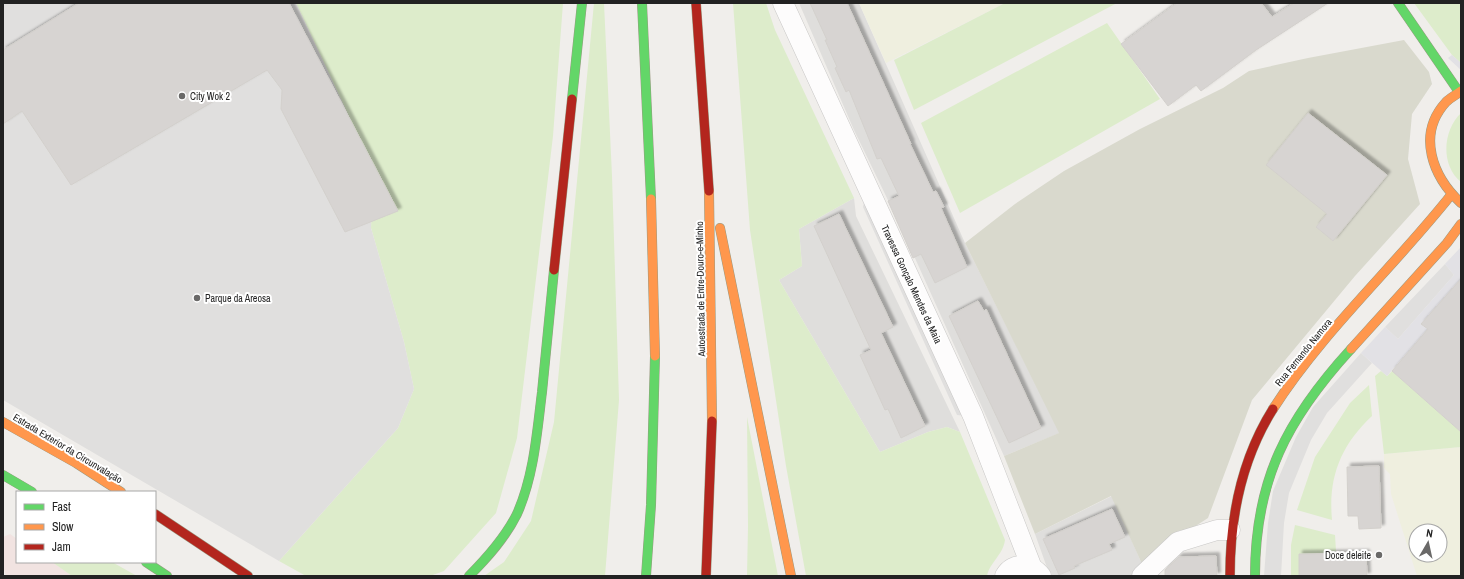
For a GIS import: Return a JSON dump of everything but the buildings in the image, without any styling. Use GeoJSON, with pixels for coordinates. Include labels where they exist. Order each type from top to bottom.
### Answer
{"type":"FeatureCollection","features":[{"type":"Feature","properties":{"kind":"main road"},"geometry":{"type":"LineString","coordinates":[[469,576],[487,560],[506,537],[516,519],[531,470],[538,428],[582,3]]}},
{"type":"Feature","properties":{"kind":"main road"},"geometry":{"type":"LineString","coordinates":[[642,3],[654,300],[654,420],[646,576]]}},
{"type":"Feature","properties":{"kind":"main road","name":"Autoestrada de Entre-Douro-e-Minho"},"geometry":{"type":"LineString","coordinates":[[696,3],[709,176],[712,431],[706,576]]}},
{"type":"Feature","properties":{"kind":"main road"},"geometry":{"type":"LineString","coordinates":[[1398,3],[1460,92],[1444,106],[1434,122],[1430,142],[1431,161],[1438,180],[1450,195],[1461,203]]}},
{"type":"Feature","properties":{"kind":"main road"},"geometry":{"type":"LineString","coordinates":[[709,176],[791,576]]}},
{"type":"Feature","properties":{"kind":"main road","name":"Rua Fernando Namora"},"geometry":{"type":"LineString","coordinates":[[1230,576],[1230,530],[1237,494],[1248,460],[1272,410],[1291,381],[1427,225],[1450,195]]}},
{"type":"Feature","properties":{"kind":"main road"},"geometry":{"type":"LineString","coordinates":[[1255,576],[1258,524],[1266,483],[1277,452],[1294,421],[1312,394],[1447,243],[1461,224]]}},
{"type":"Feature","properties":{"kind":"main road","name":"Estrada Exterior da Circunvalação"},"geometry":{"type":"LineString","coordinates":[[3,422],[76,463],[119,491]]}},
{"type":"Feature","properties":{"kind":"main road"},"geometry":{"type":"LineString","coordinates":[[3,475],[30,491]]}},
{"type":"Feature","properties":{"kind":"main road"},"geometry":{"type":"LineString","coordinates":[[156,515],[248,576]]}},
{"type":"Feature","properties":{"kind":"main road"},"geometry":{"type":"LineString","coordinates":[[148,563],[167,576]]}},
{"type":"Feature","properties":{"kind":"street","name":"Travessa Gonçalo Mendes da Maia"},"geometry":{"type":"LineString","coordinates":[[783,3],[973,416],[1036,572]]}},
{"type":"Feature","properties":{"kind":"street"},"geometry":{"type":"LineString","coordinates":[[1142,576],[1178,542],[1217,530],[1230,530]]}},
{"type":"Feature","properties":{"kind":"street","name":"Travessa Gonçalo Mendes da Maia"},"geometry":{"type":"LineString","coordinates":[[1005,576],[1012,568],[1019,566],[1036,572]]}},
{"type":"Feature","properties":{"kind":"shaded area","name":"Parque da Areosa"},"geometry":{"type":"Polygon","coordinates":[[[6,3],[296,3],[373,168],[371,228],[404,342],[414,389],[398,428],[279,561],[3,400],[3,5],[6,3]]]}},
{"type":"Feature","properties":{"kind":"shaded area"},"geometry":{"type":"Polygon","coordinates":[[[799,3],[859,3],[965,243],[1060,433],[1004,456],[901,227],[854,130],[799,3]]]}},
{"type":"Feature","properties":{"kind":"shaded area"},"geometry":{"type":"Polygon","coordinates":[[[1404,40],[1429,72],[1432,84],[1412,114],[1408,159],[1420,204],[1355,276],[1252,400],[1208,518],[1191,529],[1178,531],[1164,541],[1142,564],[1111,496],[1035,534],[1004,456],[1059,433],[965,243],[1015,204],[1064,171],[1140,129],[1223,88],[1249,71],[1404,40]]]}},
{"type":"Feature","properties":{"kind":"shaded area"},"geometry":{"type":"Polygon","coordinates":[[[1452,55],[1461,63],[1461,70],[1448,58],[1452,55]]]}},
{"type":"Feature","properties":{"kind":"shaded area"},"geometry":{"type":"Polygon","coordinates":[[[854,198],[856,216],[960,432],[947,427],[928,432],[880,452],[779,280],[802,266],[799,229],[854,198]]]}},
{"type":"Feature","properties":{"kind":"shaded area"},"geometry":{"type":"Polygon","coordinates":[[[865,198],[966,416],[957,415],[863,207],[865,198]]]}},
{"type":"Feature","properties":{"kind":"shaded area"},"geometry":{"type":"Polygon","coordinates":[[[1461,247],[1461,279],[1421,324],[1428,329],[1387,376],[1361,353],[1385,327],[1398,339],[1454,275],[1445,264],[1461,247]]]}},
{"type":"Feature","properties":{"kind":"shaded area"},"geometry":{"type":"Polygon","coordinates":[[[1445,264],[1454,275],[1398,339],[1385,327],[1445,264]]]}},
{"type":"Feature","properties":{"kind":"shaded area"},"geometry":{"type":"Polygon","coordinates":[[[1361,353],[1372,363],[1327,413],[1311,440],[1289,493],[1284,523],[1281,576],[1264,576],[1268,523],[1273,491],[1296,437],[1313,407],[1361,353]]]}},
{"type":"Feature","properties":{"kind":"shaded area"},"geometry":{"type":"Polygon","coordinates":[[[1112,496],[1142,564],[1132,576],[1050,576],[1035,534],[1112,496]]]}},
{"type":"Feature","properties":{"kind":"shaded area"},"geometry":{"type":"Polygon","coordinates":[[[10,534],[16,538],[16,563],[53,563],[72,576],[6,576],[3,567],[3,537],[10,534]]]}},
{"type":"Feature","properties":{"kind":"green space"},"geometry":{"type":"Polygon","coordinates":[[[296,3],[563,3],[553,136],[517,438],[496,513],[444,571],[430,576],[306,576],[279,561],[398,428],[414,389],[404,342],[371,228],[373,168],[296,3]]]}},
{"type":"Feature","properties":{"kind":"green space"},"geometry":{"type":"Polygon","coordinates":[[[594,3],[604,3],[612,176],[619,400],[605,576],[484,576],[504,562],[531,521],[554,422],[594,3]]]}},
{"type":"Feature","properties":{"kind":"green space"},"geometry":{"type":"Polygon","coordinates":[[[733,3],[766,3],[775,30],[854,198],[799,229],[802,266],[779,280],[880,452],[928,432],[947,427],[960,432],[1005,540],[1002,550],[987,576],[806,576],[786,466],[750,230],[733,3]]]}},
{"type":"Feature","properties":{"kind":"green space"},"geometry":{"type":"Polygon","coordinates":[[[859,3],[1005,3],[886,63],[859,3]]]}},
{"type":"Feature","properties":{"kind":"green space"},"geometry":{"type":"Polygon","coordinates":[[[1005,3],[1117,3],[914,110],[894,60],[1005,3]]]}},
{"type":"Feature","properties":{"kind":"green space"},"geometry":{"type":"Polygon","coordinates":[[[1414,3],[1461,3],[1461,63],[1452,55],[1414,3]]]}},
{"type":"Feature","properties":{"kind":"green space"},"geometry":{"type":"Polygon","coordinates":[[[1107,23],[1160,99],[960,213],[921,123],[1107,23]]]}},
{"type":"Feature","properties":{"kind":"green space"},"geometry":{"type":"Polygon","coordinates":[[[1461,113],[1461,182],[1454,175],[1450,166],[1446,148],[1450,129],[1461,113]]]}},
{"type":"Feature","properties":{"kind":"green space"},"geometry":{"type":"Polygon","coordinates":[[[1381,371],[1387,376],[1392,371],[1461,432],[1461,447],[1384,454],[1375,376],[1381,371]]]}},
{"type":"Feature","properties":{"kind":"green space"},"geometry":{"type":"Polygon","coordinates":[[[1369,385],[1372,416],[1352,438],[1339,463],[1332,490],[1332,520],[1297,510],[1315,457],[1350,403],[1369,385]]]}},
{"type":"Feature","properties":{"kind":"green space"},"geometry":{"type":"Polygon","coordinates":[[[747,417],[778,576],[747,576],[747,417]]]}},
{"type":"Feature","properties":{"kind":"green space"},"geometry":{"type":"Polygon","coordinates":[[[1461,447],[1461,576],[1417,576],[1413,563],[1448,563],[1448,523],[1408,523],[1408,548],[1391,494],[1390,474],[1384,468],[1384,454],[1461,447]]]}},
{"type":"Feature","properties":{"kind":"green space"},"geometry":{"type":"Polygon","coordinates":[[[1295,525],[1335,535],[1336,551],[1299,556],[1300,576],[1291,576],[1291,545],[1295,525]]]}},
{"type":"Feature","properties":{"kind":"green space"},"geometry":{"type":"Polygon","coordinates":[[[53,563],[114,563],[137,576],[72,576],[53,563]]]}},
{"type":"Feature","properties":{"kind":"traffic: fast"},"geometry":{"type":"LineString","coordinates":[[572,99],[582,3]]}},
{"type":"Feature","properties":{"kind":"traffic: fast"},"geometry":{"type":"LineString","coordinates":[[642,3],[651,199]]}},
{"type":"Feature","properties":{"kind":"traffic: fast"},"geometry":{"type":"LineString","coordinates":[[1398,3],[1459,92]]}},
{"type":"Feature","properties":{"kind":"traffic: fast"},"geometry":{"type":"LineString","coordinates":[[469,576],[502,539],[517,514],[527,485],[534,454],[542,392],[554,270]]}},
{"type":"Feature","properties":{"kind":"traffic: fast"},"geometry":{"type":"LineString","coordinates":[[1255,576],[1256,542],[1261,510],[1268,480],[1279,453],[1292,426],[1309,400],[1328,375],[1351,349]]}},
{"type":"Feature","properties":{"kind":"traffic: fast"},"geometry":{"type":"LineString","coordinates":[[646,576],[651,505],[655,356]]}},
{"type":"Feature","properties":{"kind":"traffic: fast"},"geometry":{"type":"LineString","coordinates":[[3,475],[30,491]]}},
{"type":"Feature","properties":{"kind":"traffic: fast"},"geometry":{"type":"LineString","coordinates":[[148,563],[167,576]]}},
{"type":"Feature","properties":{"kind":"traffic: slow"},"geometry":{"type":"LineString","coordinates":[[1461,91],[1449,99],[1437,115],[1432,128],[1430,142],[1436,168],[1451,193],[1461,203]]}},
{"type":"Feature","properties":{"kind":"traffic: slow"},"geometry":{"type":"LineString","coordinates":[[709,191],[712,421]]}},
{"type":"Feature","properties":{"kind":"traffic: slow"},"geometry":{"type":"LineString","coordinates":[[1273,409],[1293,380],[1336,326],[1429,222],[1451,195]]}},
{"type":"Feature","properties":{"kind":"traffic: slow"},"geometry":{"type":"LineString","coordinates":[[651,199],[655,356]]}},
{"type":"Feature","properties":{"kind":"traffic: slow"},"geometry":{"type":"LineString","coordinates":[[1351,349],[1447,243],[1461,224]]}},
{"type":"Feature","properties":{"kind":"traffic: slow"},"geometry":{"type":"LineString","coordinates":[[720,228],[791,576]]}},
{"type":"Feature","properties":{"kind":"traffic: slow"},"geometry":{"type":"LineString","coordinates":[[3,422],[76,463],[119,491]]}},
{"type":"Feature","properties":{"kind":"traffic: jam"},"geometry":{"type":"LineString","coordinates":[[696,3],[709,191]]}},
{"type":"Feature","properties":{"kind":"traffic: jam"},"geometry":{"type":"LineString","coordinates":[[554,270],[572,99]]}},
{"type":"Feature","properties":{"kind":"traffic: jam"},"geometry":{"type":"LineString","coordinates":[[1230,576],[1232,532],[1235,510],[1245,468],[1262,428],[1273,409]]}},
{"type":"Feature","properties":{"kind":"traffic: jam"},"geometry":{"type":"LineString","coordinates":[[706,576],[712,421]]}},
{"type":"Feature","properties":{"kind":"traffic: jam"},"geometry":{"type":"LineString","coordinates":[[156,515],[248,576]]}},
{"type":"Feature","properties":{"kind":"place","name":"City Wok 2"},"geometry":{"type":"Point","coordinates":[182,96]}},
{"type":"Feature","properties":{"kind":"place","name":"Parque da Areosa"},"geometry":{"type":"Point","coordinates":[197,298]}},
{"type":"Feature","properties":{"kind":"place","name":"Doce deleite"},"geometry":{"type":"Point","coordinates":[1379,555]}}]}
